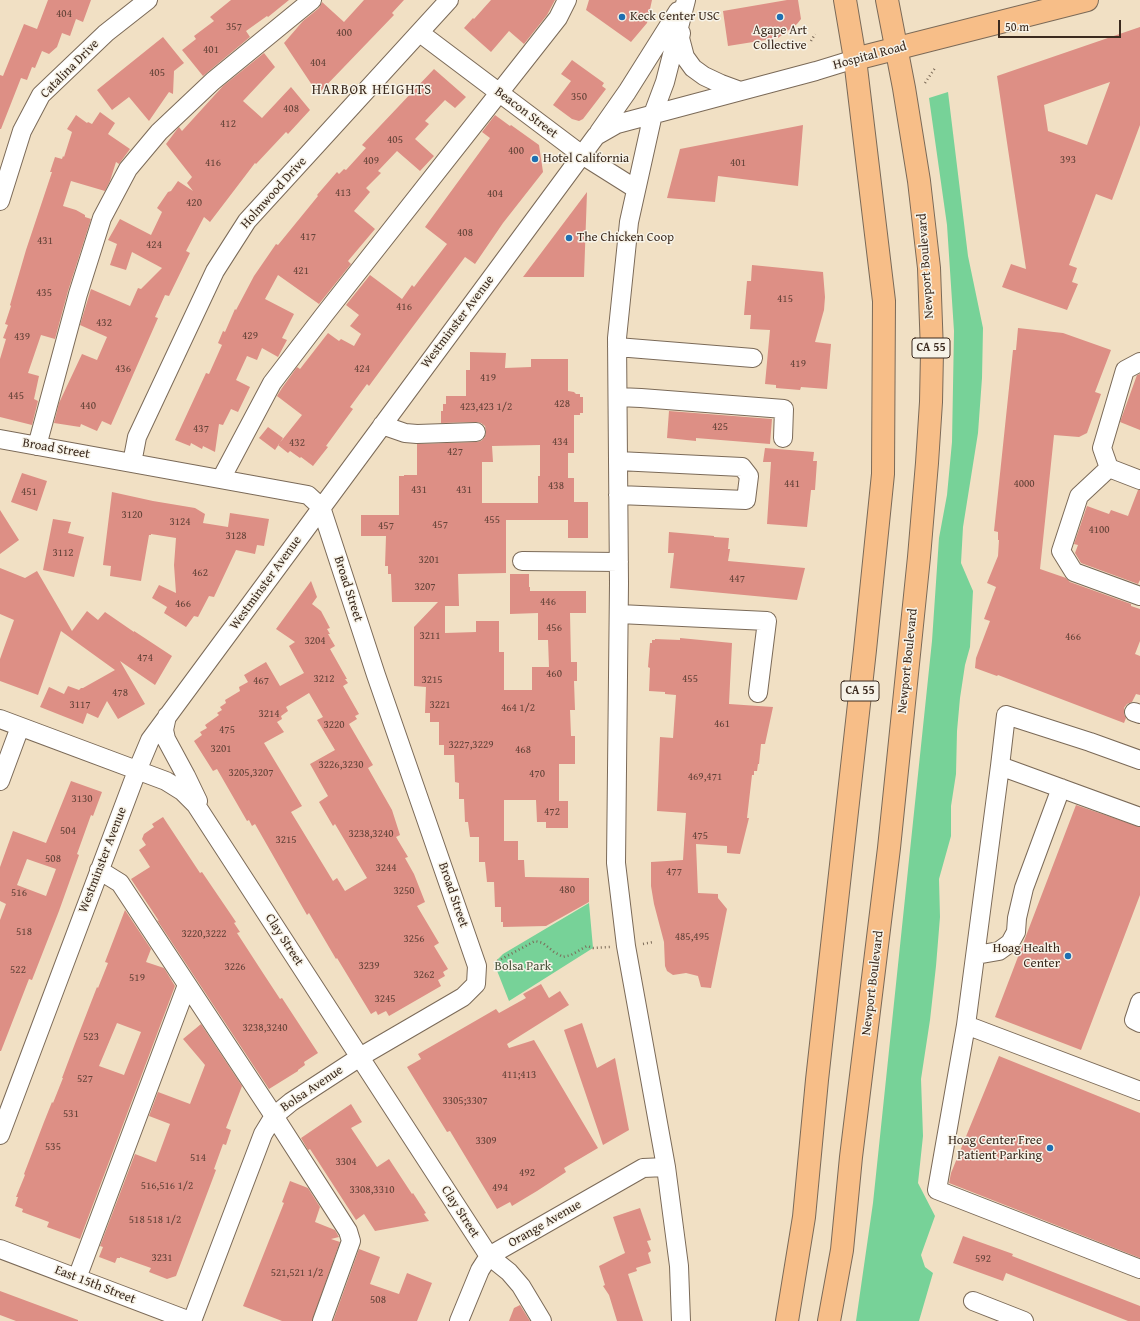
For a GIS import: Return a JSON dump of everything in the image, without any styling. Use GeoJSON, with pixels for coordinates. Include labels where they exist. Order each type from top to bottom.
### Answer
{"type":"FeatureCollection","features":[{"type":"Feature","properties":{"kind":"main road","name":"CA 55"},"geometry":{"type":"LineString","coordinates":[[787,1321],[804,1217],[817,1080],[864,658],[882,474],[884,301],[855,59],[845,0]]}},
{"type":"Feature","properties":{"kind":"main road","name":"Newport Boulevard"},"geometry":{"type":"LineString","coordinates":[[829,1321],[842,1250],[852,1149],[889,848],[919,549],[931,402],[932,352],[928,268],[919,181],[897,48],[887,0]]}},
{"type":"Feature","properties":{"kind":"main road","name":"Hospital Road"},"geometry":{"type":"LineString","coordinates":[[855,59],[1087,0]]}},
{"type":"Feature","properties":{"kind":"street","name":"Catalina Drive"},"geometry":{"type":"LineString","coordinates":[[0,201],[22,131],[41,95],[106,33],[148,0]]}},
{"type":"Feature","properties":{"kind":"street"},"geometry":{"type":"LineString","coordinates":[[37,446],[78,294],[102,218],[128,169],[159,132],[213,81],[312,0]]}},
{"type":"Feature","properties":{"kind":"street","name":"Holmwood Drive"},"geometry":{"type":"LineString","coordinates":[[132,463],[137,437],[215,271],[247,221],[449,0]]}},
{"type":"Feature","properties":{"kind":"street"},"geometry":{"type":"LineString","coordinates":[[221,479],[272,383],[558,18],[566,0]]}},
{"type":"Feature","properties":{"kind":"street"},"geometry":{"type":"LineString","coordinates":[[686,0],[680,38],[684,57],[693,68],[704,76],[740,91]]}},
{"type":"Feature","properties":{"kind":"street"},"geometry":{"type":"LineString","coordinates":[[681,1321],[679,1266],[666,1167],[626,946],[616,863],[619,614],[617,338],[629,222],[654,114],[665,82],[686,0]]}},
{"type":"Feature","properties":{"kind":"street"},"geometry":{"type":"LineString","coordinates":[[596,136],[627,92],[686,0]]}},
{"type":"Feature","properties":{"kind":"street","name":"Beacon Street"},"geometry":{"type":"LineString","coordinates":[[420,33],[582,155],[636,189]]}},
{"type":"Feature","properties":{"kind":"street","name":"Hospital Road"},"geometry":{"type":"LineString","coordinates":[[654,114],[855,59]]}},
{"type":"Feature","properties":{"kind":"street","name":"Westminster Avenue"},"geometry":{"type":"LineString","coordinates":[[0,1135],[99,870],[150,740],[596,136],[617,124],[654,114]]}},
{"type":"Feature","properties":{"kind":"street"},"geometry":{"type":"LineString","coordinates":[[617,348],[753,358]]}},
{"type":"Feature","properties":{"kind":"street"},"geometry":{"type":"LineString","coordinates":[[1140,362],[1125,370],[1102,448],[1109,468],[1140,480]]}},
{"type":"Feature","properties":{"kind":"street"},"geometry":{"type":"LineString","coordinates":[[618,397],[784,409],[783,438]]}},
{"type":"Feature","properties":{"kind":"street"},"geometry":{"type":"LineString","coordinates":[[382,425],[405,433],[417,434],[476,432]]}},
{"type":"Feature","properties":{"kind":"street","name":"Broad Street"},"geometry":{"type":"LineString","coordinates":[[0,439],[308,495],[321,507],[372,661],[477,966],[476,984]]}},
{"type":"Feature","properties":{"kind":"street"},"geometry":{"type":"LineString","coordinates":[[618,461],[742,467],[749,476],[746,500],[618,495]]}},
{"type":"Feature","properties":{"kind":"street"},"geometry":{"type":"LineString","coordinates":[[1109,468],[1079,496],[1061,551],[1074,572],[1140,596]]}},
{"type":"Feature","properties":{"kind":"street"},"geometry":{"type":"LineString","coordinates":[[522,561],[619,562]]}},
{"type":"Feature","properties":{"kind":"street"},"geometry":{"type":"LineString","coordinates":[[619,614],[767,621],[758,693]]}},
{"type":"Feature","properties":{"kind":"street"},"geometry":{"type":"LineString","coordinates":[[1140,760],[1006,715],[966,1025],[937,1190],[1140,1269]]}},
{"type":"Feature","properties":{"kind":"street"},"geometry":{"type":"LineString","coordinates":[[167,716],[164,730],[166,739],[206,818]]}},
{"type":"Feature","properties":{"kind":"street","name":"Clay Street"},"geometry":{"type":"LineString","coordinates":[[0,719],[166,781],[182,791],[196,805],[206,818],[489,1256],[509,1272],[521,1286],[542,1321]]}},
{"type":"Feature","properties":{"kind":"street"},"geometry":{"type":"LineString","coordinates":[[0,781],[20,727]]}},
{"type":"Feature","properties":{"kind":"street"},"geometry":{"type":"LineString","coordinates":[[1000,766],[1140,817]]}},
{"type":"Feature","properties":{"kind":"street"},"geometry":{"type":"LineString","coordinates":[[976,955],[999,951],[1010,943],[1016,932],[1017,918],[1024,888],[1062,788]]}},
{"type":"Feature","properties":{"kind":"street"},"geometry":{"type":"LineString","coordinates":[[99,870],[120,883],[348,1231],[351,1240],[322,1321]]}},
{"type":"Feature","properties":{"kind":"street","name":"Bolsa Avenue"},"geometry":{"type":"LineString","coordinates":[[191,1321],[263,1134],[274,1116],[291,1102],[360,1057],[463,997],[476,984]]}},
{"type":"Feature","properties":{"kind":"street"},"geometry":{"type":"LineString","coordinates":[[76,1278],[187,985]]}},
{"type":"Feature","properties":{"kind":"street"},"geometry":{"type":"LineString","coordinates":[[1140,1002],[1134,1020],[1140,1023]]}},
{"type":"Feature","properties":{"kind":"street"},"geometry":{"type":"LineString","coordinates":[[966,1025],[1140,1090]]}},
{"type":"Feature","properties":{"kind":"street","name":"Orange Avenue"},"geometry":{"type":"LineString","coordinates":[[459,1321],[480,1270],[489,1256],[643,1168],[666,1167]]}},
{"type":"Feature","properties":{"kind":"street","name":"East 15th Street"},"geometry":{"type":"LineString","coordinates":[[0,1249],[191,1321]]}},
{"type":"Feature","properties":{"kind":"street"},"geometry":{"type":"LineString","coordinates":[[973,1301],[1024,1321]]}},
{"type":"Feature","properties":{"kind":"path"},"geometry":{"type":"LineString","coordinates":[[811,41],[815,34]]}},
{"type":"Feature","properties":{"kind":"path"},"geometry":{"type":"LineString","coordinates":[[925,83],[935,68]]}},
{"type":"Feature","properties":{"kind":"path"},"geometry":{"type":"LineString","coordinates":[[494,963],[536,941],[544,943],[554,952],[563,956],[571,955],[587,946],[593,948]]}},
{"type":"Feature","properties":{"kind":"green space"},"geometry":{"type":"Polygon","coordinates":[[[948,92],[968,256],[983,328],[982,378],[978,433],[963,527],[961,563],[973,591],[970,647],[965,665],[960,698],[957,731],[956,774],[951,806],[951,836],[939,879],[940,917],[936,966],[921,1079],[923,1136],[918,1183],[935,1216],[921,1255],[925,1267],[933,1273],[919,1321],[856,1321],[873,1203],[932,641],[939,538],[947,495],[952,442],[954,331],[947,225],[929,98],[948,92]]]}},
{"type":"Feature","properties":{"kind":"green space","name":"Bolsa Park"},"geometry":{"type":"Polygon","coordinates":[[[589,903],[593,948],[509,1001],[494,963],[503,954],[589,903]]]}},
{"type":"Feature","properties":{"kind":"building"},"geometry":{"type":"Polygon","coordinates":[[[48,0],[91,0],[83,22],[76,19],[70,36],[62,33],[57,47],[49,54],[42,51],[35,68],[32,67],[27,80],[21,78],[0,129],[0,75],[3,76],[24,24],[37,29],[48,0]]]}},
{"type":"Feature","properties":{"kind":"building"},"geometry":{"type":"Polygon","coordinates":[[[231,0],[289,0],[268,17],[267,16],[246,31],[250,37],[203,76],[182,50],[196,39],[194,36],[214,21],[210,17],[231,0]]]}},
{"type":"Feature","properties":{"kind":"building"},"geometry":{"type":"Polygon","coordinates":[[[364,0],[404,0],[392,13],[394,15],[318,94],[284,43],[303,21],[319,8],[322,2],[344,22],[364,0]]]}},
{"type":"Feature","properties":{"kind":"building"},"geometry":{"type":"Polygon","coordinates":[[[491,0],[555,0],[547,15],[524,44],[509,31],[491,52],[464,28],[491,0]]]}},
{"type":"Feature","properties":{"kind":"building","name":"Keck Center USC"},"geometry":{"type":"Polygon","coordinates":[[[589,0],[652,0],[647,23],[631,42],[586,10],[589,0]]]}},
{"type":"Feature","properties":{"kind":"building"},"geometry":{"type":"Polygon","coordinates":[[[787,0],[798,0],[801,19],[797,24],[778,38],[728,46],[723,11],[787,0]]]}},
{"type":"Feature","properties":{"kind":"building"},"geometry":{"type":"Polygon","coordinates":[[[1140,27],[1140,125],[1112,200],[1096,194],[1069,265],[1077,268],[1072,282],[1078,284],[1067,310],[1002,287],[1011,264],[1026,269],[997,76],[1140,27]],[[1110,82],[1044,105],[1048,131],[1087,145],[1110,82]]]}},
{"type":"Feature","properties":{"kind":"building"},"geometry":{"type":"Polygon","coordinates":[[[163,37],[184,63],[174,71],[173,94],[169,92],[149,121],[129,97],[112,110],[97,90],[163,37]]]}},
{"type":"Feature","properties":{"kind":"building"},"geometry":{"type":"Polygon","coordinates":[[[264,53],[275,67],[243,101],[262,118],[291,87],[310,110],[288,134],[286,132],[256,164],[255,163],[210,222],[204,217],[186,251],[190,253],[169,296],[165,295],[155,317],[158,318],[111,425],[102,421],[97,431],[81,424],[80,427],[54,423],[59,403],[82,354],[97,360],[107,337],[80,325],[91,289],[130,306],[138,288],[141,289],[162,268],[132,252],[126,270],[110,265],[117,244],[108,240],[120,219],[151,235],[162,212],[157,208],[178,181],[193,191],[187,183],[192,177],[166,144],[178,128],[179,127],[182,131],[223,86],[264,53]]]}},
{"type":"Feature","properties":{"kind":"building"},"geometry":{"type":"Polygon","coordinates":[[[572,60],[604,83],[602,86],[606,89],[583,119],[579,121],[572,119],[553,105],[571,81],[561,74],[572,60]]]}},
{"type":"Feature","properties":{"kind":"building"},"geometry":{"type":"Polygon","coordinates":[[[434,69],[466,97],[455,108],[445,100],[425,121],[429,124],[415,139],[434,156],[420,171],[397,151],[378,171],[381,173],[366,188],[370,192],[354,211],[375,229],[348,261],[351,264],[319,304],[278,275],[265,299],[294,314],[282,338],[287,340],[278,357],[262,348],[257,360],[247,356],[236,380],[250,387],[238,412],[231,409],[223,425],[219,424],[215,452],[203,446],[202,449],[191,443],[190,446],[175,440],[206,373],[209,374],[222,345],[218,343],[223,331],[225,332],[235,309],[236,310],[254,276],[276,244],[278,245],[337,172],[339,174],[344,169],[346,170],[366,148],[362,145],[434,69]]]}},
{"type":"Feature","properties":{"kind":"building"},"geometry":{"type":"Polygon","coordinates":[[[100,112],[115,123],[108,134],[130,149],[119,164],[116,162],[105,191],[71,181],[63,206],[76,210],[85,215],[85,217],[91,219],[68,291],[55,339],[41,335],[28,373],[39,376],[34,399],[38,401],[32,425],[0,417],[0,359],[6,339],[3,338],[8,325],[5,324],[26,250],[52,172],[50,172],[55,157],[62,159],[63,156],[64,157],[72,132],[67,129],[76,115],[87,123],[92,124],[100,112]]]}},
{"type":"Feature","properties":{"kind":"building"},"geometry":{"type":"Polygon","coordinates":[[[495,115],[539,145],[543,172],[503,223],[475,264],[465,257],[369,386],[367,384],[350,407],[353,409],[326,446],[328,447],[313,466],[290,451],[288,453],[278,445],[302,415],[277,396],[297,367],[300,369],[328,333],[339,341],[341,339],[354,346],[361,334],[350,326],[359,315],[346,305],[370,275],[402,299],[412,285],[414,287],[447,244],[425,227],[490,138],[482,132],[495,115]]]}},
{"type":"Feature","properties":{"kind":"building"},"geometry":{"type":"Polygon","coordinates":[[[803,125],[798,186],[718,176],[715,202],[667,198],[680,149],[803,125]]]}},
{"type":"Feature","properties":{"kind":"building","name":"The Chicken Coop"},"geometry":{"type":"Polygon","coordinates":[[[587,192],[584,277],[523,277],[587,192]]]}},
{"type":"Feature","properties":{"kind":"building"},"geometry":{"type":"Polygon","coordinates":[[[752,265],[823,272],[825,297],[824,310],[815,342],[831,344],[827,389],[801,387],[800,390],[776,388],[776,385],[765,384],[770,330],[750,329],[751,315],[744,315],[747,281],[751,281],[752,265]]]}},
{"type":"Feature","properties":{"kind":"building"},"geometry":{"type":"Polygon","coordinates":[[[1018,328],[1063,333],[1111,350],[1095,392],[1101,394],[1087,433],[1079,437],[1054,435],[1040,569],[1066,578],[1070,582],[1131,604],[1131,606],[1140,609],[1140,641],[1135,654],[1140,656],[1140,695],[1136,694],[1132,702],[1127,704],[1124,708],[1126,718],[1124,723],[998,675],[997,676],[975,668],[976,658],[990,621],[984,619],[996,587],[987,583],[998,556],[998,532],[994,531],[1013,350],[1016,350],[1018,328]]]}},
{"type":"Feature","properties":{"kind":"building"},"geometry":{"type":"Polygon","coordinates":[[[470,352],[506,353],[505,368],[531,367],[531,359],[568,359],[568,391],[580,394],[580,397],[583,397],[583,413],[580,413],[580,415],[574,415],[574,453],[568,453],[568,478],[574,478],[574,502],[588,502],[588,538],[568,538],[568,520],[506,520],[506,573],[458,574],[459,606],[445,606],[445,633],[476,632],[476,621],[499,621],[499,652],[504,652],[504,690],[532,690],[532,667],[549,667],[548,640],[538,640],[538,613],[510,614],[510,574],[529,574],[530,591],[586,591],[586,613],[570,613],[571,662],[577,662],[577,681],[574,681],[575,710],[570,710],[571,736],[575,736],[575,764],[559,764],[559,801],[568,801],[568,828],[546,828],[546,822],[537,822],[536,800],[504,800],[504,841],[518,841],[518,860],[524,860],[525,877],[589,878],[589,902],[546,926],[503,927],[503,922],[501,922],[501,907],[495,907],[494,882],[487,882],[485,862],[479,862],[479,837],[470,837],[468,822],[465,822],[464,799],[459,799],[459,783],[455,782],[454,755],[444,755],[444,745],[439,745],[439,722],[430,722],[430,713],[425,713],[426,687],[414,686],[414,627],[438,602],[392,602],[391,574],[388,574],[388,566],[385,566],[386,536],[361,536],[361,515],[399,515],[399,476],[417,475],[417,444],[476,442],[481,441],[485,437],[485,426],[481,423],[441,423],[441,411],[443,411],[443,404],[446,404],[446,396],[466,396],[466,370],[470,370],[470,352]],[[540,445],[492,446],[493,462],[482,462],[482,503],[538,503],[538,476],[540,476],[540,445]]]}},
{"type":"Feature","properties":{"kind":"building"},"geometry":{"type":"Polygon","coordinates":[[[1140,374],[1140,430],[1120,422],[1137,375],[1140,374]]]}},
{"type":"Feature","properties":{"kind":"building"},"geometry":{"type":"Polygon","coordinates":[[[669,411],[772,419],[770,444],[696,438],[696,441],[667,438],[669,411]]]}},
{"type":"Feature","properties":{"kind":"building"},"geometry":{"type":"Polygon","coordinates":[[[268,427],[283,438],[275,450],[259,438],[268,427]]]}},
{"type":"Feature","properties":{"kind":"building"},"geometry":{"type":"Polygon","coordinates":[[[765,448],[814,452],[813,461],[817,461],[815,490],[811,490],[807,527],[767,524],[771,462],[763,462],[765,448]]]}},
{"type":"Feature","properties":{"kind":"building"},"geometry":{"type":"Polygon","coordinates":[[[22,473],[47,481],[37,511],[11,502],[22,473]]]}},
{"type":"Feature","properties":{"kind":"building"},"geometry":{"type":"Polygon","coordinates":[[[1138,490],[1140,490],[1140,580],[1138,584],[1081,563],[1075,553],[1078,545],[1074,544],[1087,506],[1109,514],[1111,510],[1128,516],[1138,490]]]}},
{"type":"Feature","properties":{"kind":"building"},"geometry":{"type":"Polygon","coordinates":[[[112,492],[195,508],[205,514],[203,523],[228,527],[230,513],[269,519],[264,546],[257,545],[255,554],[236,550],[214,597],[209,596],[198,617],[194,616],[186,627],[164,613],[167,607],[152,598],[159,585],[176,593],[174,565],[176,538],[151,534],[149,535],[141,581],[110,576],[111,566],[103,565],[112,492]]]}},
{"type":"Feature","properties":{"kind":"building"},"geometry":{"type":"Polygon","coordinates":[[[0,510],[19,540],[0,554],[0,510]]]}},
{"type":"Feature","properties":{"kind":"building"},"geometry":{"type":"Polygon","coordinates":[[[53,519],[71,522],[68,533],[84,537],[74,577],[43,570],[53,519]]]}},
{"type":"Feature","properties":{"kind":"building"},"geometry":{"type":"Polygon","coordinates":[[[669,532],[729,538],[728,549],[730,549],[728,561],[805,568],[797,600],[670,588],[674,553],[668,553],[669,532]]]}},
{"type":"Feature","properties":{"kind":"building"},"geometry":{"type":"Polygon","coordinates":[[[0,568],[25,578],[37,571],[72,631],[87,611],[98,620],[105,612],[172,656],[155,685],[120,661],[145,704],[118,719],[107,701],[98,718],[87,713],[83,724],[40,707],[49,687],[64,694],[68,686],[79,690],[115,670],[61,631],[38,695],[0,681],[0,659],[14,620],[0,614],[0,568]]]}},
{"type":"Feature","properties":{"kind":"building"},"geometry":{"type":"Polygon","coordinates":[[[311,581],[317,597],[312,604],[321,611],[330,628],[327,629],[330,634],[328,634],[335,646],[330,649],[347,679],[345,679],[348,683],[343,686],[359,714],[355,716],[357,719],[349,724],[373,765],[368,768],[392,810],[400,835],[396,837],[408,857],[405,858],[414,874],[425,902],[417,906],[439,943],[434,946],[448,969],[443,972],[445,976],[438,980],[441,986],[389,1016],[386,1011],[378,1015],[376,1011],[371,1014],[309,913],[307,915],[255,824],[252,826],[249,820],[247,821],[217,769],[213,771],[194,741],[202,735],[200,732],[207,728],[205,725],[219,715],[217,713],[222,710],[220,707],[226,703],[225,700],[240,691],[239,687],[248,682],[244,675],[266,662],[280,686],[304,673],[289,646],[295,642],[276,629],[311,581]],[[309,693],[286,707],[288,711],[281,716],[282,719],[277,722],[284,732],[264,743],[302,806],[291,812],[333,881],[337,878],[345,891],[367,878],[335,824],[333,826],[319,802],[328,796],[310,764],[335,750],[317,720],[323,717],[309,693]]]}},
{"type":"Feature","properties":{"kind":"building"},"geometry":{"type":"Polygon","coordinates":[[[680,638],[732,643],[729,704],[773,707],[765,744],[761,744],[757,771],[754,771],[754,775],[752,775],[747,818],[749,818],[740,854],[727,853],[727,846],[696,844],[698,893],[718,894],[718,898],[727,909],[711,988],[701,987],[698,976],[686,973],[673,975],[667,971],[665,966],[664,942],[651,886],[651,862],[683,860],[686,813],[657,811],[660,737],[673,738],[676,695],[665,694],[665,692],[649,691],[650,668],[648,667],[650,643],[652,643],[652,640],[655,639],[680,640],[680,638]]]}},
{"type":"Feature","properties":{"kind":"building"},"geometry":{"type":"Polygon","coordinates":[[[71,781],[102,792],[93,816],[91,815],[77,854],[79,855],[59,911],[32,980],[29,979],[0,1051],[0,920],[6,904],[0,901],[0,867],[13,831],[46,843],[71,781]],[[27,859],[17,885],[46,896],[56,869],[27,859]]]}},
{"type":"Feature","properties":{"kind":"building","name":"Hoag Health Center"},"geometry":{"type":"Polygon","coordinates":[[[1076,805],[1140,827],[1140,895],[1081,1050],[995,1017],[1076,805]]]}},
{"type":"Feature","properties":{"kind":"building"},"geometry":{"type":"Polygon","coordinates":[[[163,817],[200,873],[202,872],[236,922],[234,923],[240,932],[237,933],[280,999],[282,998],[318,1053],[304,1062],[305,1065],[298,1071],[269,1089],[131,879],[150,867],[139,850],[146,845],[142,839],[144,834],[154,827],[152,824],[163,817]]]}},
{"type":"Feature","properties":{"kind":"building"},"geometry":{"type":"Polygon","coordinates":[[[125,910],[151,949],[146,962],[164,968],[175,986],[80,1239],[47,1227],[49,1222],[22,1212],[23,1209],[15,1206],[18,1197],[16,1197],[25,1175],[24,1174],[63,1078],[97,987],[98,988],[108,963],[105,962],[125,910]],[[117,1023],[99,1066],[124,1075],[141,1032],[117,1023]]]}},
{"type":"Feature","properties":{"kind":"building"},"geometry":{"type":"Polygon","coordinates":[[[541,984],[549,998],[560,991],[569,1005],[507,1044],[509,1048],[534,1040],[598,1148],[564,1168],[566,1172],[537,1191],[512,1206],[510,1202],[497,1209],[450,1131],[447,1132],[407,1067],[421,1059],[418,1054],[496,1009],[499,1013],[526,998],[523,994],[541,984]]]}},
{"type":"Feature","properties":{"kind":"building"},"geometry":{"type":"Polygon","coordinates":[[[582,1023],[597,1068],[615,1058],[629,1130],[603,1145],[564,1030],[582,1023]]]}},
{"type":"Feature","properties":{"kind":"building"},"geometry":{"type":"Polygon","coordinates":[[[201,1024],[242,1086],[226,1128],[231,1130],[226,1145],[223,1144],[214,1169],[216,1170],[176,1276],[167,1279],[149,1272],[151,1268],[120,1257],[117,1258],[115,1263],[99,1257],[103,1247],[100,1246],[135,1154],[156,1162],[170,1124],[149,1116],[158,1092],[190,1104],[205,1065],[183,1039],[201,1024]]]}},
{"type":"Feature","properties":{"kind":"building","name":"Hoag Center Free Patient Parking"},"geometry":{"type":"Polygon","coordinates":[[[999,1056],[1140,1113],[1140,1258],[949,1183],[951,1173],[999,1056]]]}},
{"type":"Feature","properties":{"kind":"building"},"geometry":{"type":"Polygon","coordinates":[[[351,1104],[362,1122],[351,1128],[377,1167],[389,1159],[426,1213],[424,1214],[429,1221],[375,1231],[364,1214],[356,1220],[310,1149],[308,1150],[301,1138],[351,1104]]]}},
{"type":"Feature","properties":{"kind":"building"},"geometry":{"type":"Polygon","coordinates":[[[290,1181],[308,1188],[320,1207],[315,1222],[335,1230],[339,1237],[331,1239],[340,1242],[312,1321],[282,1321],[243,1306],[284,1203],[282,1202],[290,1181]]]}},
{"type":"Feature","properties":{"kind":"building"},"geometry":{"type":"Polygon","coordinates":[[[640,1208],[651,1240],[647,1241],[651,1251],[648,1253],[651,1263],[636,1268],[637,1271],[628,1274],[643,1321],[617,1321],[609,1295],[603,1286],[605,1285],[599,1266],[625,1253],[613,1217],[640,1208]]]}},
{"type":"Feature","properties":{"kind":"building"},"geometry":{"type":"Polygon","coordinates":[[[963,1236],[1013,1254],[1012,1256],[1140,1306],[1140,1321],[1128,1321],[1006,1273],[1003,1281],[953,1263],[963,1236]]]}},
{"type":"Feature","properties":{"kind":"building"},"geometry":{"type":"Polygon","coordinates":[[[359,1249],[380,1257],[370,1284],[399,1294],[407,1273],[432,1283],[417,1321],[333,1321],[359,1249]]]}},
{"type":"Feature","properties":{"kind":"building"},"geometry":{"type":"Polygon","coordinates":[[[0,1291],[78,1321],[16,1321],[0,1315],[0,1291]]]}},
{"type":"Feature","properties":{"kind":"building"},"geometry":{"type":"Polygon","coordinates":[[[520,1305],[530,1321],[509,1321],[514,1308],[520,1305]]]}},
{"type":"Feature","properties":{"kind":"place","name":"Keck Center USC"},"geometry":{"type":"Point","coordinates":[622,17]}},
{"type":"Feature","properties":{"kind":"place","name":"Agape Art Collective"},"geometry":{"type":"Point","coordinates":[780,17]}},
{"type":"Feature","properties":{"kind":"place","name":"Hotel California"},"geometry":{"type":"Point","coordinates":[535,159]}},
{"type":"Feature","properties":{"kind":"place","name":"The Chicken Coop"},"geometry":{"type":"Point","coordinates":[569,238]}},
{"type":"Feature","properties":{"kind":"place","name":"Hoag Health Center"},"geometry":{"type":"Point","coordinates":[1068,956]}},
{"type":"Feature","properties":{"kind":"place","name":"Hoag Center Free Patient Parking"},"geometry":{"type":"Point","coordinates":[1050,1148]}},
{"type":"Feature","properties":{"kind":"district","name":"HARBOR HEIGHTS"},"geometry":{"type":"Point","coordinates":[372,90]}}]}
